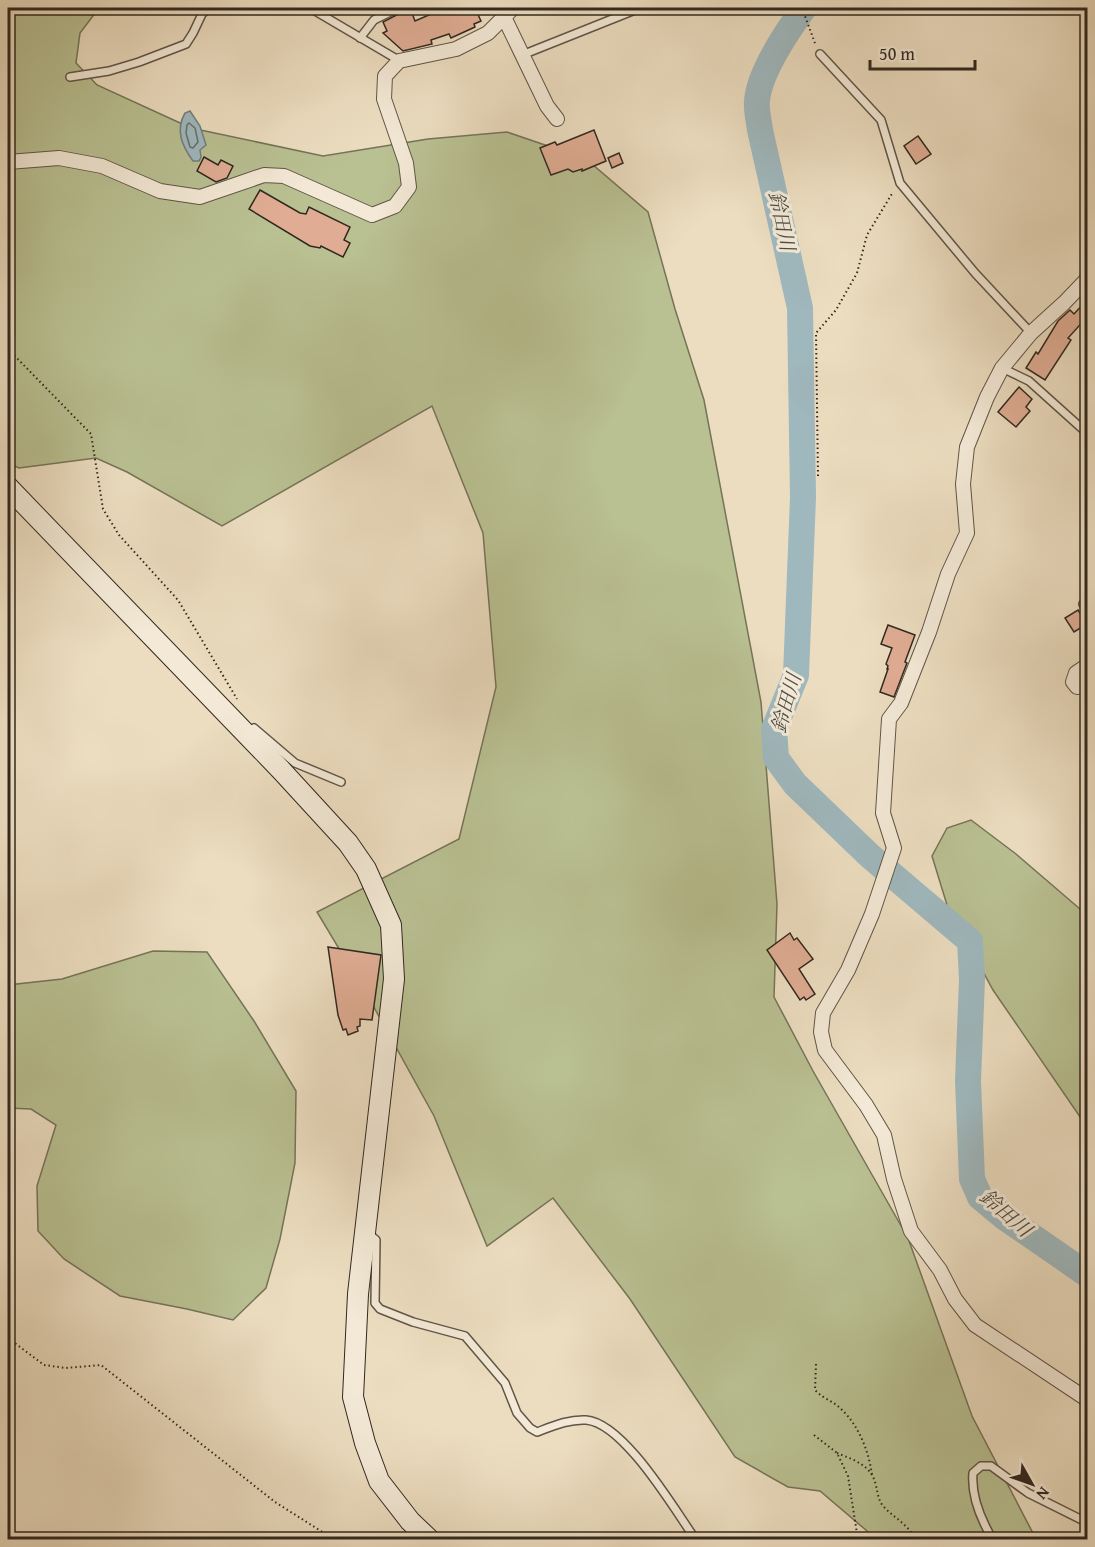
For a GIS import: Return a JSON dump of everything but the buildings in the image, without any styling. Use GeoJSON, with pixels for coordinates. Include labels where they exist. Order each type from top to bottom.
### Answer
{"type":"FeatureCollection","features":[{"type":"Feature","properties":{"kind":"street"},"geometry":{"type":"LineString","coordinates":[[504,11],[547,106],[557,119]]}},
{"type":"Feature","properties":{"kind":"street"},"geometry":{"type":"LineString","coordinates":[[8,162],[59,158],[102,166],[160,191],[200,196],[264,175],[284,176],[372,215],[395,206],[409,187],[406,164],[384,99],[385,76],[400,61],[456,49],[488,33],[504,11]]}},
{"type":"Feature","properties":{"kind":"street"},"geometry":{"type":"LineString","coordinates":[[1088,278],[1031,333],[1002,368],[967,447],[963,484],[967,533],[948,574],[929,632],[901,703],[889,719],[883,813],[894,849],[872,914],[848,970],[823,1013],[820,1032],[825,1050],[866,1105],[884,1135],[894,1179],[911,1230],[940,1270],[955,1299],[975,1325],[1088,1400]]}},
{"type":"Feature","properties":{"kind":"street"},"geometry":{"type":"LineString","coordinates":[[8,487],[251,731],[348,843],[366,869],[392,925],[394,979],[358,1294],[353,1397],[365,1443],[379,1481],[410,1521],[430,1539]]}},
{"type":"Feature","properties":{"kind":"street"},"geometry":{"type":"LineString","coordinates":[[1088,665],[1076,673],[1073,682],[1077,687],[1088,686]]}},
{"type":"Feature","properties":{"kind":"lane"},"geometry":{"type":"LineString","coordinates":[[70,77],[109,71],[186,44],[202,14],[209,8]]}},
{"type":"Feature","properties":{"kind":"lane"},"geometry":{"type":"LineString","coordinates":[[310,8],[400,61]]}},
{"type":"Feature","properties":{"kind":"lane"},"geometry":{"type":"LineString","coordinates":[[522,55],[640,8]]}},
{"type":"Feature","properties":{"kind":"lane"},"geometry":{"type":"LineString","coordinates":[[360,38],[374,20],[396,9]]}},
{"type":"Feature","properties":{"kind":"lane"},"geometry":{"type":"LineString","coordinates":[[820,54],[881,120],[900,183],[975,273],[1031,333]]}},
{"type":"Feature","properties":{"kind":"lane"},"geometry":{"type":"LineString","coordinates":[[1002,368],[1029,381],[1088,434]]}},
{"type":"Feature","properties":{"kind":"lane"},"geometry":{"type":"LineString","coordinates":[[1088,598],[1083,604],[1088,613]]}},
{"type":"Feature","properties":{"kind":"lane"},"geometry":{"type":"LineString","coordinates":[[251,731],[295,763],[341,782]]}},
{"type":"Feature","properties":{"kind":"lane"},"geometry":{"type":"LineString","coordinates":[[366,1232],[376,1240],[375,1303],[380,1309],[413,1322],[465,1335],[505,1383],[518,1413],[530,1428],[537,1432],[564,1422],[588,1420],[610,1429],[637,1456],[696,1539]]}},
{"type":"Feature","properties":{"kind":"lane"},"geometry":{"type":"LineString","coordinates":[[993,1539],[982,1518],[972,1484],[973,1473],[981,1466],[991,1466],[1028,1493],[1088,1523]]}},
{"type":"Feature","properties":{"kind":"path"},"geometry":{"type":"LineString","coordinates":[[802,8],[820,54]]}},
{"type":"Feature","properties":{"kind":"path"},"geometry":{"type":"LineString","coordinates":[[818,476],[816,333],[836,310],[857,273],[867,235],[900,183]]}},
{"type":"Feature","properties":{"kind":"path"},"geometry":{"type":"LineString","coordinates":[[8,349],[91,434],[103,508],[119,534],[178,600],[251,731]]}},
{"type":"Feature","properties":{"kind":"path"},"geometry":{"type":"LineString","coordinates":[[8,1338],[45,1365],[66,1368],[101,1365],[275,1502],[335,1539]]}},
{"type":"Feature","properties":{"kind":"path"},"geometry":{"type":"LineString","coordinates":[[816,1364],[815,1390],[844,1411],[854,1425],[870,1460],[879,1500],[886,1509],[911,1529],[916,1539]]}},
{"type":"Feature","properties":{"kind":"path"},"geometry":{"type":"LineString","coordinates":[[814,1434],[837,1453],[858,1462],[872,1475]]}},
{"type":"Feature","properties":{"kind":"path"},"geometry":{"type":"LineString","coordinates":[[837,1453],[848,1476],[858,1539]]}},
{"type":"Feature","properties":{"kind":"green space"},"geometry":{"type":"Polygon","coordinates":[[[8,8],[99,8],[80,33],[76,63],[97,85],[191,128],[323,156],[428,139],[507,132],[586,159],[648,212],[675,309],[704,400],[761,702],[777,904],[774,997],[813,1071],[908,1238],[972,1416],[1036,1539],[871,1539],[867,1531],[820,1491],[788,1487],[735,1457],[630,1299],[553,1198],[487,1246],[434,1116],[371,1002],[317,912],[459,839],[496,687],[483,533],[432,406],[222,526],[127,472],[96,458],[19,468],[8,463],[8,8]]]}},
{"type":"Feature","properties":{"kind":"green space"},"geometry":{"type":"Polygon","coordinates":[[[971,820],[1016,854],[1087,915],[1087,1127],[993,990],[947,905],[932,856],[947,828],[971,820]]]}},
{"type":"Feature","properties":{"kind":"green space"},"geometry":{"type":"Polygon","coordinates":[[[153,951],[207,952],[254,1021],[296,1091],[295,1163],[280,1239],[266,1288],[233,1320],[120,1296],[64,1259],[38,1231],[37,1186],[56,1125],[31,1109],[8,1108],[8,985],[62,979],[153,951]]]}},
{"type":"Feature","properties":{"kind":"water"},"geometry":{"type":"Polygon","coordinates":[[[190,111],[200,126],[206,145],[200,150],[199,161],[193,161],[181,138],[182,119],[185,113],[190,111]]]}},
{"type":"Feature","properties":{"kind":"waterway","name":"鈴田川"},"geometry":{"type":"LineString","coordinates":[[804,8],[769,65],[759,90],[757,104],[760,130],[800,308],[803,497],[796,675],[774,729],[776,758],[795,784],[870,856],[970,941],[972,979],[968,1081],[972,1179],[980,1197],[1004,1217],[1088,1275]]}}]}
